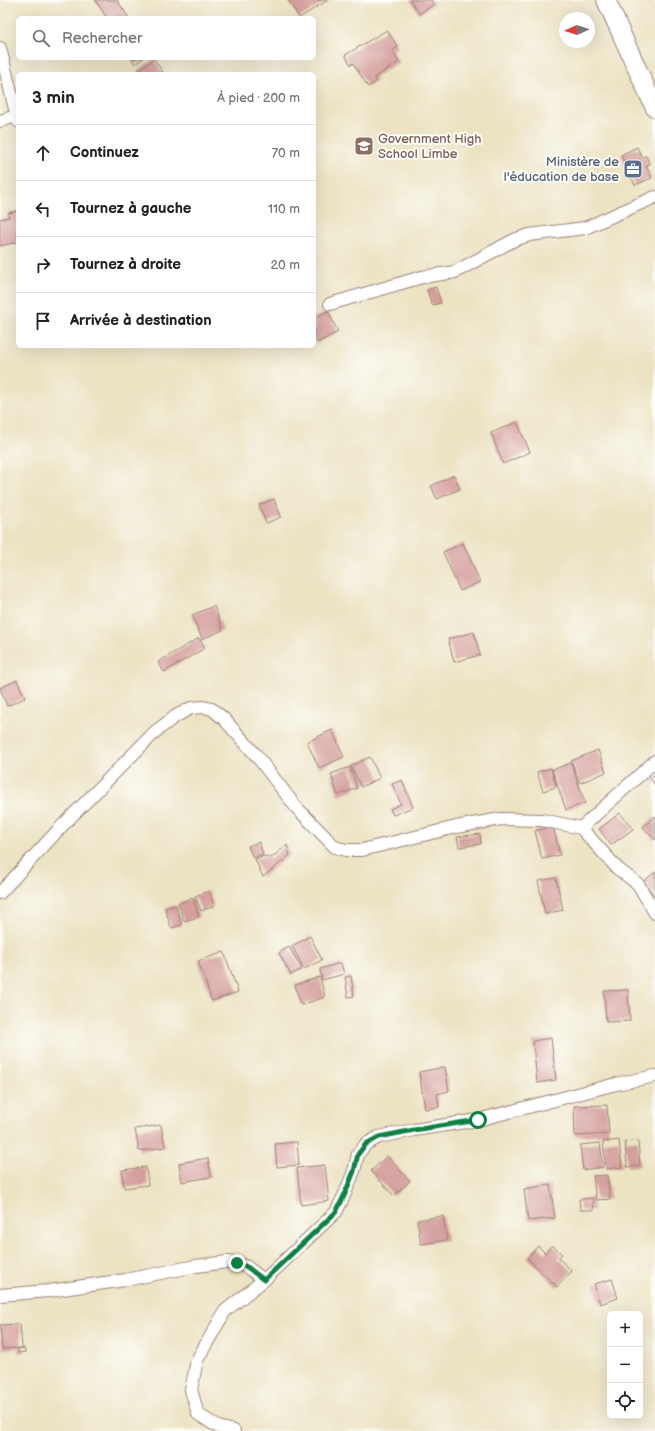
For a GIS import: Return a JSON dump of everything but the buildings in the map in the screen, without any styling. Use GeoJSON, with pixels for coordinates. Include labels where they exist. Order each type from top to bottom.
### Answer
{"type":"FeatureCollection","features":[{"type":"Feature","properties":{"kind":"main road"},"geometry":{"type":"LineString","coordinates":[[606,0],[655,108]]}},
{"type":"Feature","properties":{"kind":"street"},"geometry":{"type":"LineString","coordinates":[[0,48],[16,114]]}},
{"type":"Feature","properties":{"kind":"street"},"geometry":{"type":"LineString","coordinates":[[0,121],[16,118]]}},
{"type":"Feature","properties":{"kind":"street"},"geometry":{"type":"LineString","coordinates":[[330,304],[422,277],[455,272],[514,240],[529,235],[585,228],[655,197]]}},
{"type":"Feature","properties":{"kind":"street"},"geometry":{"type":"LineString","coordinates":[[0,893],[62,826],[156,731],[176,716],[191,708],[203,707],[212,709],[224,719],[256,755],[296,807],[334,847],[346,850],[362,850],[456,827],[502,819],[542,820],[581,828],[618,869],[638,884],[655,913]]}},
{"type":"Feature","properties":{"kind":"street"},"geometry":{"type":"LineString","coordinates":[[581,828],[655,761]]}},
{"type":"Feature","properties":{"kind":"street"},"geometry":{"type":"LineString","coordinates":[[234,1431],[218,1427],[198,1414],[191,1390],[197,1360],[225,1311],[264,1280],[336,1212],[354,1171],[358,1154],[366,1144],[379,1137],[478,1120],[616,1084],[655,1076]]}},
{"type":"Feature","properties":{"kind":"street"},"geometry":{"type":"LineString","coordinates":[[0,1295],[49,1291],[227,1262],[237,1263],[247,1267],[264,1280]]}},
{"type":"Feature","properties":{"kind":"place","name":"Government High School Limbe"},"geometry":{"type":"Point","coordinates":[364,146]}},
{"type":"Feature","properties":{"kind":"place","name":"Ministère de l'éducation de base"},"geometry":{"type":"Point","coordinates":[633,169]}},
{"type":"Feature","properties":{"kind":"route"},"geometry":{"type":"LineString","coordinates":[[237,1263],[247,1267],[264,1280],[336,1212],[354,1171],[358,1154],[366,1144],[379,1137],[478,1120]]}}]}
